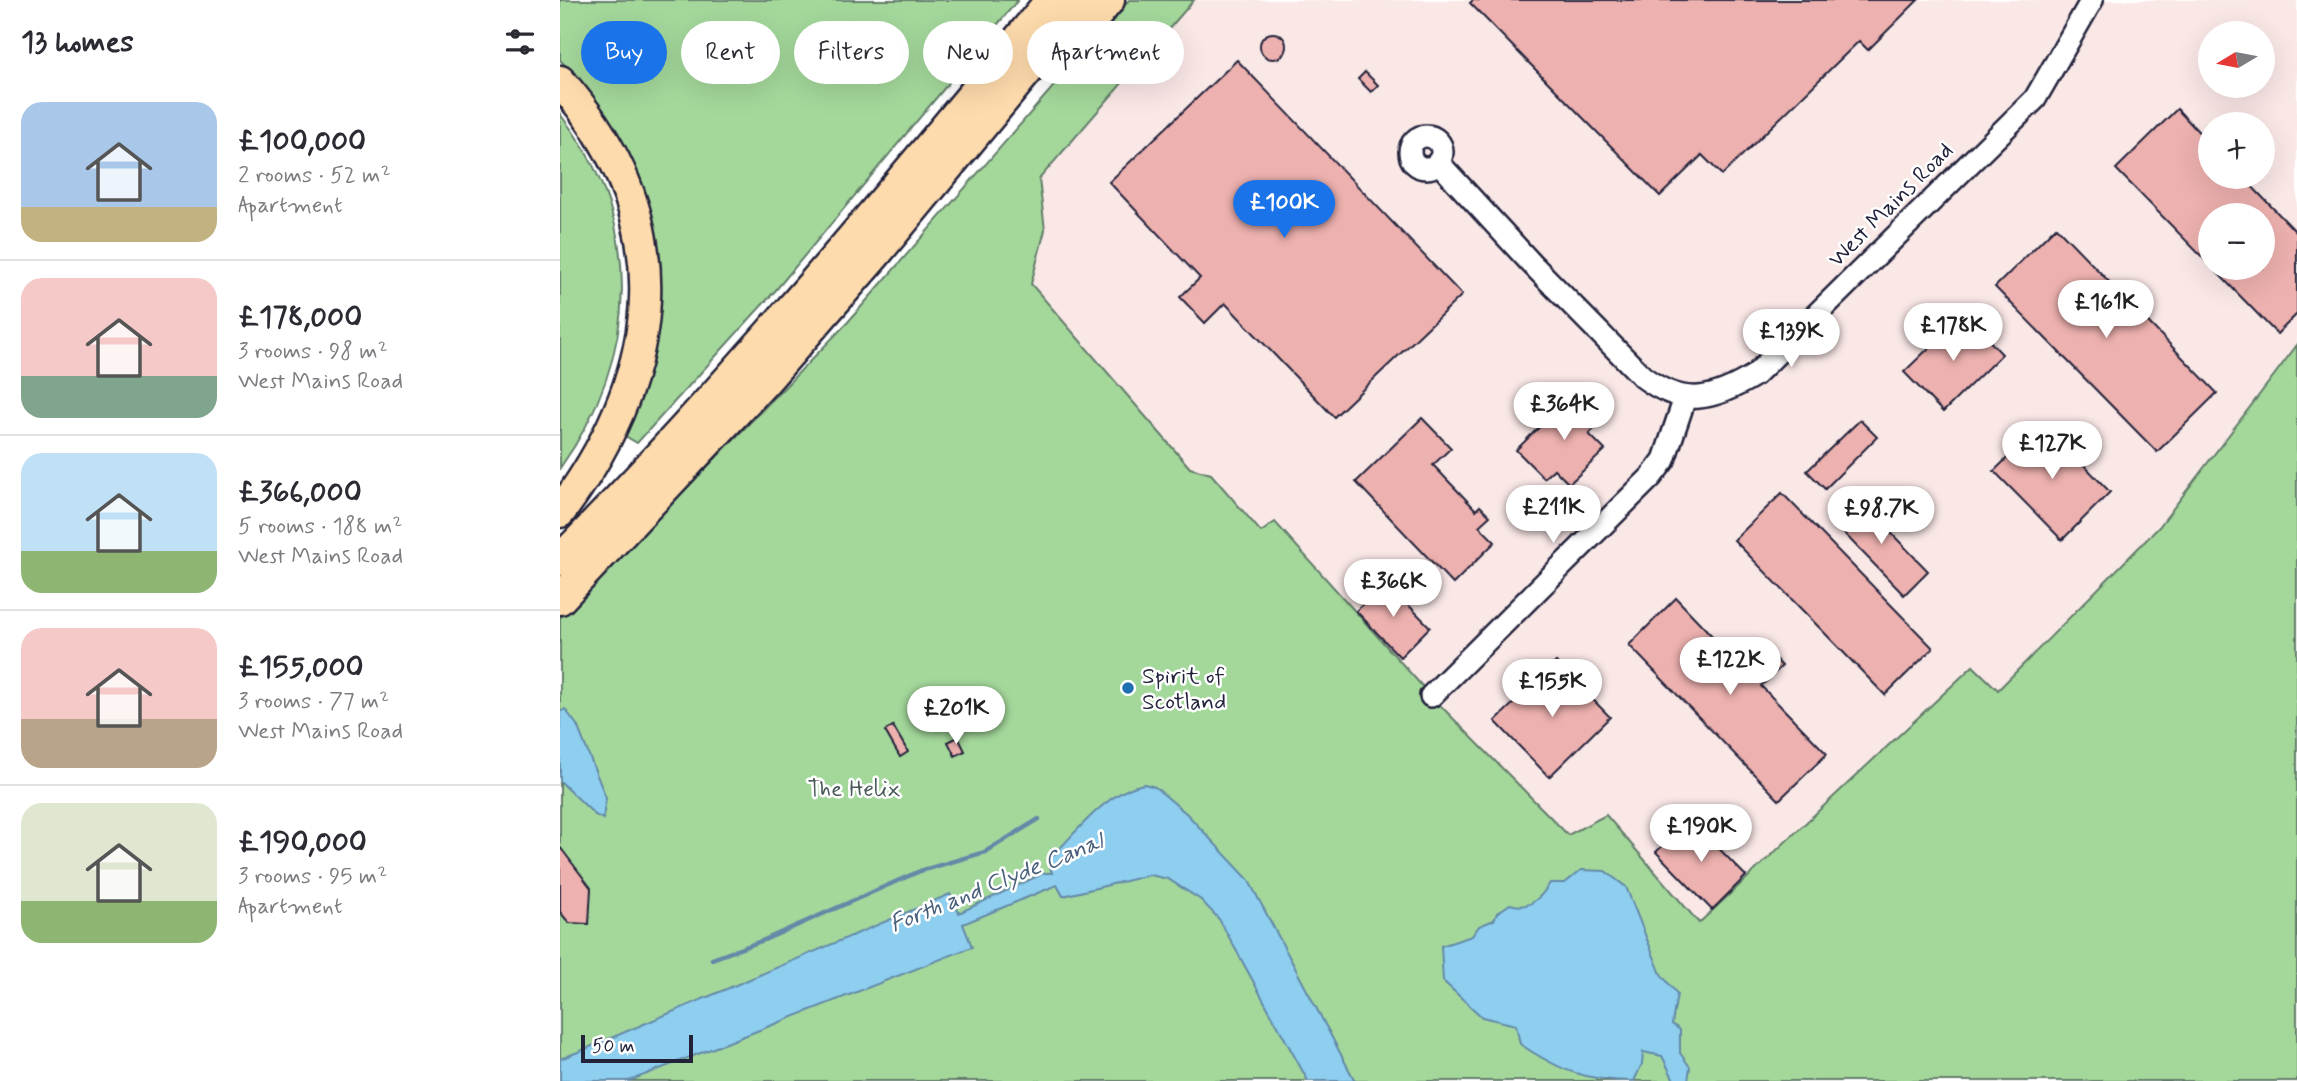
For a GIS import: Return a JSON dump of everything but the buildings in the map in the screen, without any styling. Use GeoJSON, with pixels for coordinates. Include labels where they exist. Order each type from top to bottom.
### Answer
{"type":"FeatureCollection","features":[{"type":"Feature","properties":{"kind":"highway"},"geometry":{"type":"LineString","coordinates":[[560,561],[826,272],[1051,0]]}},
{"type":"Feature","properties":{"kind":"highway"},"geometry":{"type":"LineString","coordinates":[[794,348],[953,163],[1086,0]]}},
{"type":"Feature","properties":{"kind":"highway"},"geometry":{"type":"LineString","coordinates":[[560,599],[1026,97],[1109,0]]}},
{"type":"Feature","properties":{"kind":"highway"},"geometry":{"type":"LineString","coordinates":[[560,82],[603,140],[621,176],[639,233],[645,304],[640,352],[623,407],[599,455],[560,512]]}},
{"type":"Feature","properties":{"kind":"street","name":"West Mains Road"},"geometry":{"type":"LineString","coordinates":[[1685,398],[1732,389],[1755,375],[2035,99],[2092,0]]}},
{"type":"Feature","properties":{"kind":"street"},"geometry":{"type":"LineString","coordinates":[[1432,696],[1651,477],[1664,460],[1685,398],[1663,392],[1643,377],[1531,263],[1438,162]]}},
{"type":"Feature","properties":{"kind":"shaded area"},"geometry":{"type":"Polygon","coordinates":[[[1194,0],[2297,0],[2297,345],[2159,527],[1998,690],[1973,666],[1699,923],[1606,815],[1568,835],[1431,696],[1275,523],[1261,532],[1211,474],[1190,468],[1031,284],[1045,230],[1039,180],[1122,84],[1184,84],[1184,21],[1176,21],[1194,0]]]}},
{"type":"Feature","properties":{"kind":"green space"},"geometry":{"type":"Polygon","coordinates":[[[560,0],[1018,0],[1000,21],[923,21],[923,84],[948,84],[775,291],[637,443],[622,434],[642,384],[656,332],[659,295],[657,258],[651,221],[626,151],[607,118],[582,84],[667,84],[667,21],[581,21],[581,83],[560,60],[560,0]]]}},
{"type":"Feature","properties":{"kind":"green space","name":"The Helix"},"geometry":{"type":"Polygon","coordinates":[[[1129,0],[1194,0],[1176,21],[1111,21],[1129,0]]]}},
{"type":"Feature","properties":{"kind":"green space","name":"The Helix"},"geometry":{"type":"Polygon","coordinates":[[[1056,84],[1121,84],[1039,179],[1045,230],[1031,284],[1190,468],[1211,474],[1261,532],[1275,522],[1431,696],[1568,835],[1606,815],[1699,923],[1973,666],[1998,690],[2159,527],[2297,345],[2297,1081],[560,1081],[560,618],[847,323],[1056,84]]]}},
{"type":"Feature","properties":{"kind":"green space"},"geometry":{"type":"Polygon","coordinates":[[[560,114],[588,156],[607,200],[619,245],[622,290],[617,336],[605,381],[586,425],[560,468],[560,114]]]}},
{"type":"Feature","properties":{"kind":"water"},"geometry":{"type":"Polygon","coordinates":[[[565,709],[577,725],[606,798],[603,819],[595,815],[560,781],[560,712],[565,709]]]}},
{"type":"Feature","properties":{"kind":"water"},"geometry":{"type":"Polygon","coordinates":[[[1144,784],[1155,787],[1187,814],[1248,879],[1355,1081],[1308,1081],[1219,919],[1201,900],[1168,879],[1150,875],[1063,896],[1057,885],[963,924],[972,947],[629,1081],[560,1081],[560,1059],[950,894],[959,913],[1044,873],[1052,873],[1048,861],[1092,815],[1117,795],[1144,784]]]}},
{"type":"Feature","properties":{"kind":"water"},"geometry":{"type":"Polygon","coordinates":[[[1581,870],[1605,871],[1626,887],[1661,974],[1677,994],[1672,1024],[1680,1030],[1680,1053],[1690,1067],[1688,1081],[1674,1080],[1662,1056],[1643,1052],[1642,1064],[1634,1081],[1602,1079],[1561,1068],[1520,1044],[1516,1025],[1482,1017],[1443,981],[1441,946],[1472,936],[1479,926],[1494,920],[1497,913],[1510,904],[1523,906],[1533,902],[1550,883],[1565,883],[1581,870]]]}},
{"type":"Feature","properties":{"kind":"waterway"},"geometry":{"type":"LineString","coordinates":[[712,959],[764,940],[920,871],[985,852],[1039,819]]}},
{"type":"Feature","properties":{"kind":"place","name":"Spirit of Scotland"},"geometry":{"type":"Point","coordinates":[1128,688]}},
{"type":"Feature","properties":{"kind":"water label","name":"Forth and Clyde Canal"},"geometry":{"type":"Point","coordinates":[996,882]}}]}
